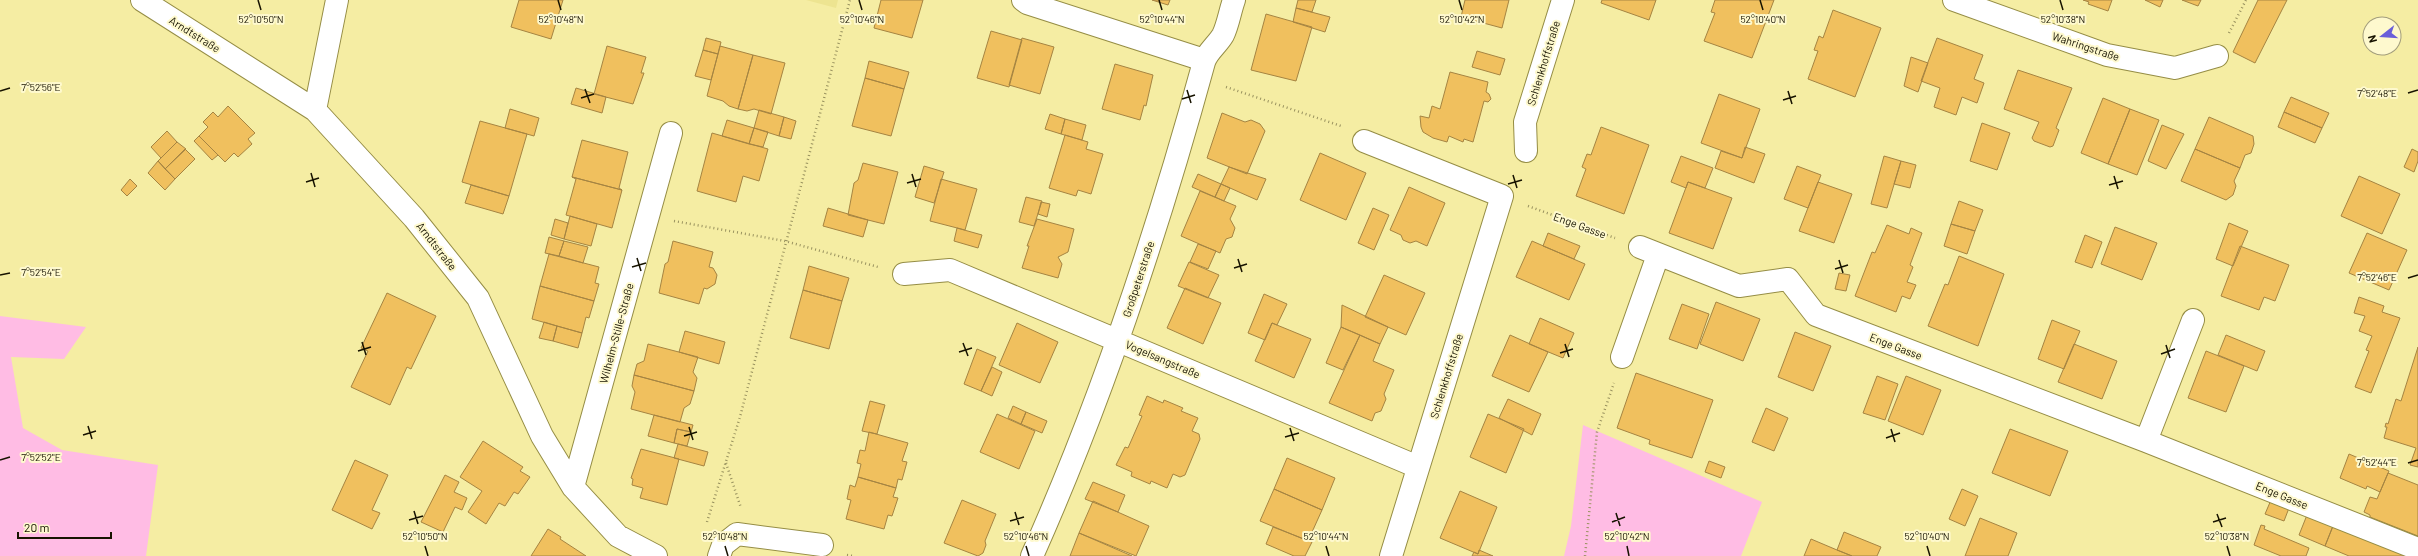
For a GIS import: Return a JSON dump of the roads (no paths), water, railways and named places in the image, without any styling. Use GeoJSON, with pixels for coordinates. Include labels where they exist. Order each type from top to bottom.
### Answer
{"type":"FeatureCollection","features":[{"type":"Feature","properties":{"kind":"street","name":"Arndtstraße"},"geometry":{"type":"LineString","coordinates":[[142,0],[315,110],[414,218],[478,298],[542,436],[574,487],[618,536],[656,556]]}},
{"type":"Feature","properties":{"kind":"street"},"geometry":{"type":"LineString","coordinates":[[315,110],[337,0]]}},
{"type":"Feature","properties":{"kind":"street"},"geometry":{"type":"LineString","coordinates":[[1023,0],[1027,3],[1203,69]]}},
{"type":"Feature","properties":{"kind":"street","name":"Großpeterstraße"},"geometry":{"type":"LineString","coordinates":[[1032,556],[1065,482],[1118,340],[1175,168],[1203,69],[1223,34],[1234,0]]}},
{"type":"Feature","properties":{"kind":"street","name":"Schlenkhoffstraße"},"geometry":{"type":"LineString","coordinates":[[1526,151],[1525,122],[1563,0]]}},
{"type":"Feature","properties":{"kind":"street","name":"Wahringstraße"},"geometry":{"type":"LineString","coordinates":[[1954,0],[2107,55],[2175,68],[2217,56]]}},
{"type":"Feature","properties":{"kind":"street","name":"Wilhelm-Stille-Straße"},"geometry":{"type":"LineString","coordinates":[[574,487],[671,133]]}},
{"type":"Feature","properties":{"kind":"street","name":"Schlenkhoffstraße"},"geometry":{"type":"LineString","coordinates":[[1364,141],[1502,196],[1391,556]]}},
{"type":"Feature","properties":{"kind":"street","name":"Enge Gasse"},"geometry":{"type":"LineString","coordinates":[[1622,358],[1649,251],[1739,286],[1788,279],[1816,315],[2146,441],[2418,549]]}},
{"type":"Feature","properties":{"kind":"street","name":"Vogelsangstraße"},"geometry":{"type":"LineString","coordinates":[[904,274],[950,270],[1418,467]]}},
{"type":"Feature","properties":{"kind":"street"},"geometry":{"type":"LineString","coordinates":[[2146,441],[2193,320]]}},
{"type":"Feature","properties":{"kind":"street"},"geometry":{"type":"LineString","coordinates":[[719,556],[723,545],[737,534],[822,545]]}}]}
